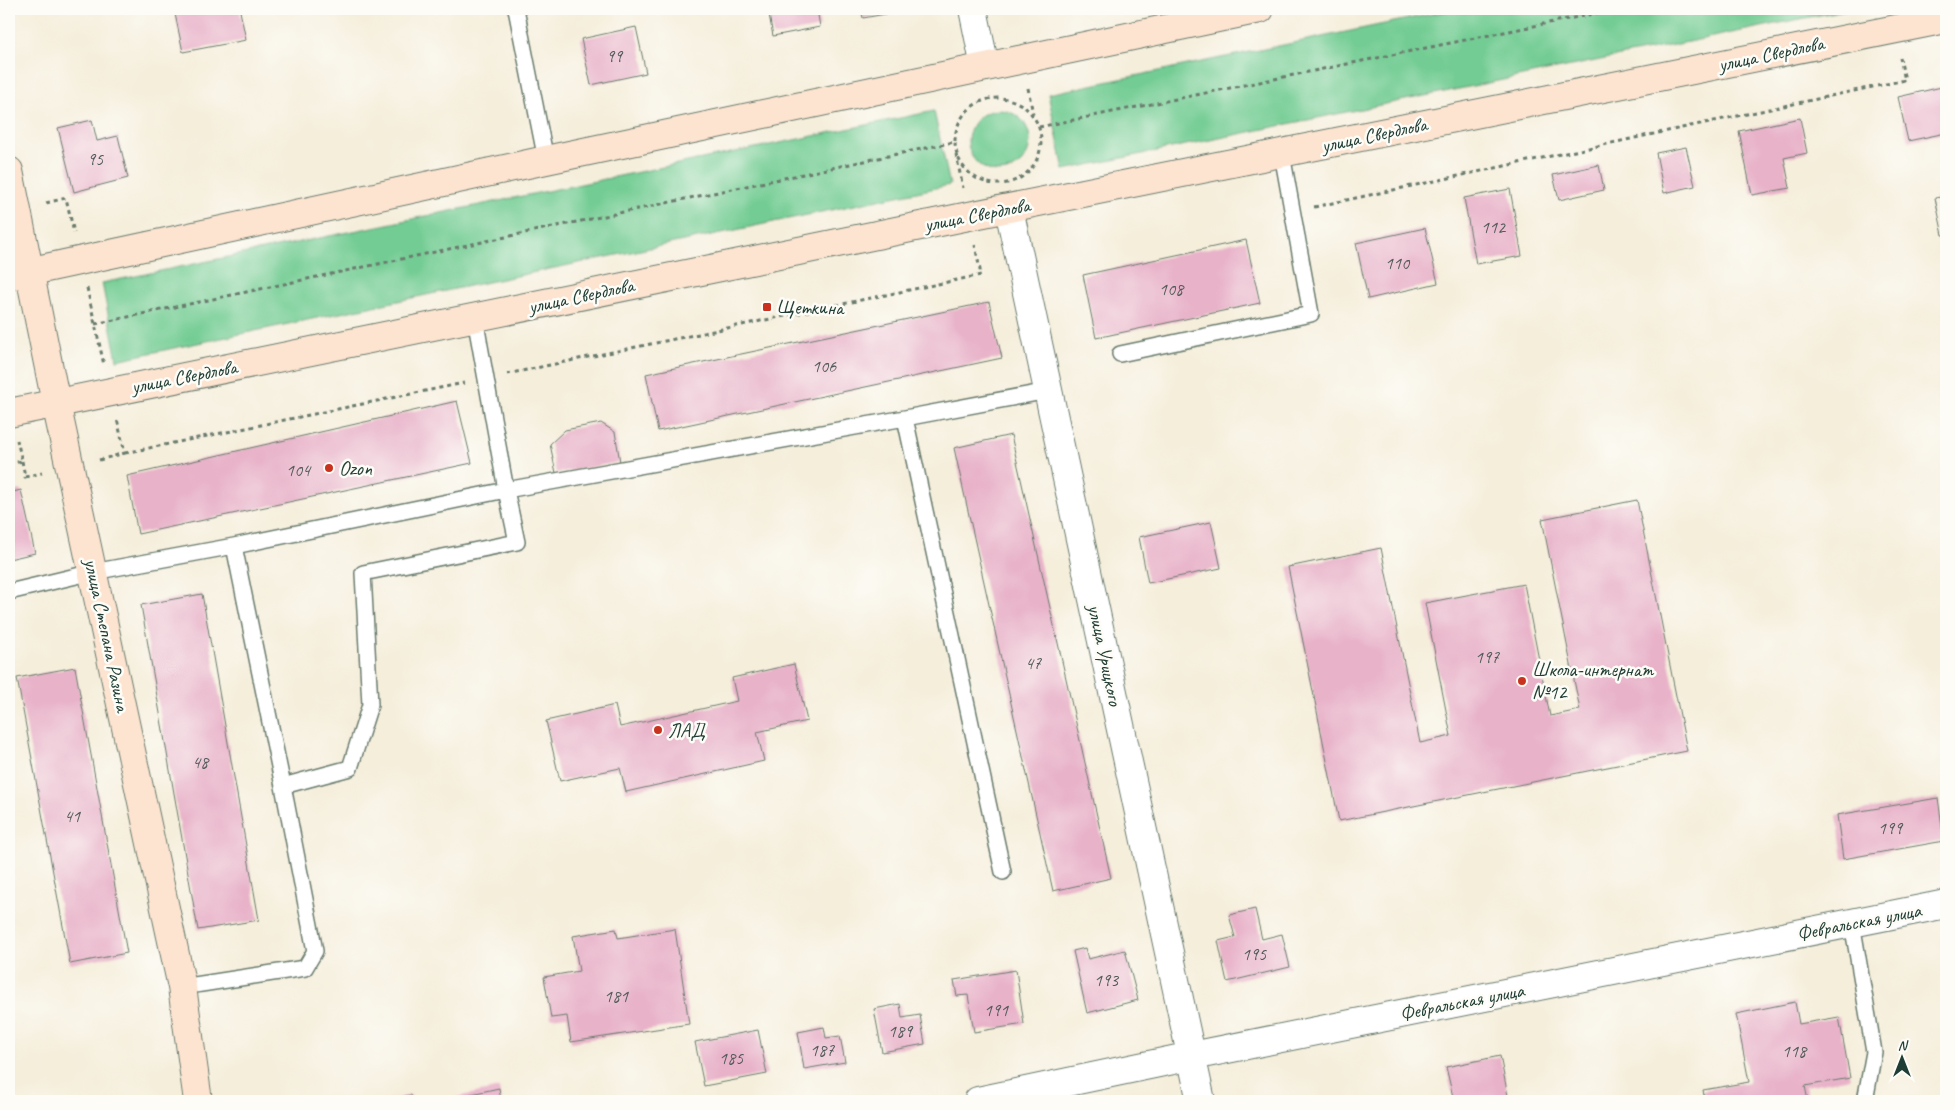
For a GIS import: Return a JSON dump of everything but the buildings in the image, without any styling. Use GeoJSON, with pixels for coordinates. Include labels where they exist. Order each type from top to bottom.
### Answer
{"type":"FeatureCollection","features":[{"type":"Feature","properties":{"kind":"main road"},"geometry":{"type":"LineString","coordinates":[[20,274],[546,160],[1260,9]]}},
{"type":"Feature","properties":{"kind":"main road","name":"улица Свердлова"},"geometry":{"type":"LineString","coordinates":[[9,413],[1946,18]]}},
{"type":"Feature","properties":{"kind":"main road","name":"улица Степана Разина"},"geometry":{"type":"LineString","coordinates":[[9,171],[17,209],[20,274],[56,403],[93,572],[182,987],[198,1101]]}},
{"type":"Feature","properties":{"kind":"street"},"geometry":{"type":"LineString","coordinates":[[974,9],[985,67]]}},
{"type":"Feature","properties":{"kind":"street","name":"улица Урицкого"},"geometry":{"type":"LineString","coordinates":[[1009,209],[1201,1101]]}},
{"type":"Feature","properties":{"kind":"street","name":"Февральская улица"},"geometry":{"type":"LineString","coordinates":[[978,1101],[1946,904]]}},
{"type":"Feature","properties":{"kind":"lane"},"geometry":{"type":"LineString","coordinates":[[516,9],[546,160]]}},
{"type":"Feature","properties":{"kind":"lane"},"geometry":{"type":"LineString","coordinates":[[1120,354],[1311,314],[1282,154]]}},
{"type":"Feature","properties":{"kind":"lane"},"geometry":{"type":"LineString","coordinates":[[284,786],[350,768],[370,705],[364,573],[517,542],[475,318]]}},
{"type":"Feature","properties":{"kind":"lane"},"geometry":{"type":"LineString","coordinates":[[9,592],[93,572],[234,546],[506,490],[905,418],[1048,390]]}},
{"type":"Feature","properties":{"kind":"lane"},"geometry":{"type":"LineString","coordinates":[[905,418],[1004,872]]}},
{"type":"Feature","properties":{"kind":"lane"},"geometry":{"type":"LineString","coordinates":[[182,987],[305,968],[315,951],[284,786],[234,546]]}},
{"type":"Feature","properties":{"kind":"lane"},"geometry":{"type":"LineString","coordinates":[[1852,923],[1874,1052],[1865,1101]]}},
{"type":"Feature","properties":{"kind":"path"},"geometry":{"type":"LineString","coordinates":[[1039,127],[1617,9]]}},
{"type":"Feature","properties":{"kind":"path"},"geometry":{"type":"LineString","coordinates":[[1292,212],[1905,80],[1894,29]]}},
{"type":"Feature","properties":{"kind":"path"},"geometry":{"type":"LineString","coordinates":[[22,461],[25,477],[125,453],[981,274],[956,154],[954,142],[960,119],[968,109],[978,102],[990,98],[1002,98],[1014,101],[1025,107],[1034,116],[1039,127],[1041,139],[1040,152],[1035,163],[1027,173],[1017,180],[1005,184],[981,181],[970,175],[962,166],[956,154]]}},
{"type":"Feature","properties":{"kind":"path"},"geometry":{"type":"LineString","coordinates":[[95,324],[954,142]]}},
{"type":"Feature","properties":{"kind":"path"},"geometry":{"type":"LineString","coordinates":[[17,209],[66,198],[125,453]]}},
{"type":"Feature","properties":{"kind":"green space"},"geometry":{"type":"Polygon","coordinates":[[[1456,9],[1849,9],[1064,170],[1048,94],[1456,9]]]}},
{"type":"Feature","properties":{"kind":"green space"},"geometry":{"type":"Polygon","coordinates":[[[999,110],[1011,113],[1021,119],[1027,129],[1030,141],[1027,153],[1021,163],[1011,169],[999,172],[987,169],[977,163],[971,153],[968,141],[971,129],[977,119],[987,113],[999,110]]]}},
{"type":"Feature","properties":{"kind":"green space"},"geometry":{"type":"Polygon","coordinates":[[[934,111],[950,185],[117,360],[102,283],[934,111]]]}},
{"type":"Feature","properties":{"kind":"place","name":"Щеткина"},"geometry":{"type":"Point","coordinates":[767,307]}},
{"type":"Feature","properties":{"kind":"place","name":"Ozon"},"geometry":{"type":"Point","coordinates":[329,468]}},
{"type":"Feature","properties":{"kind":"place","name":"Школа-интернат №12"},"geometry":{"type":"Point","coordinates":[1522,681]}},
{"type":"Feature","properties":{"kind":"place","name":"ЛАД"},"geometry":{"type":"Point","coordinates":[658,730]}}]}
